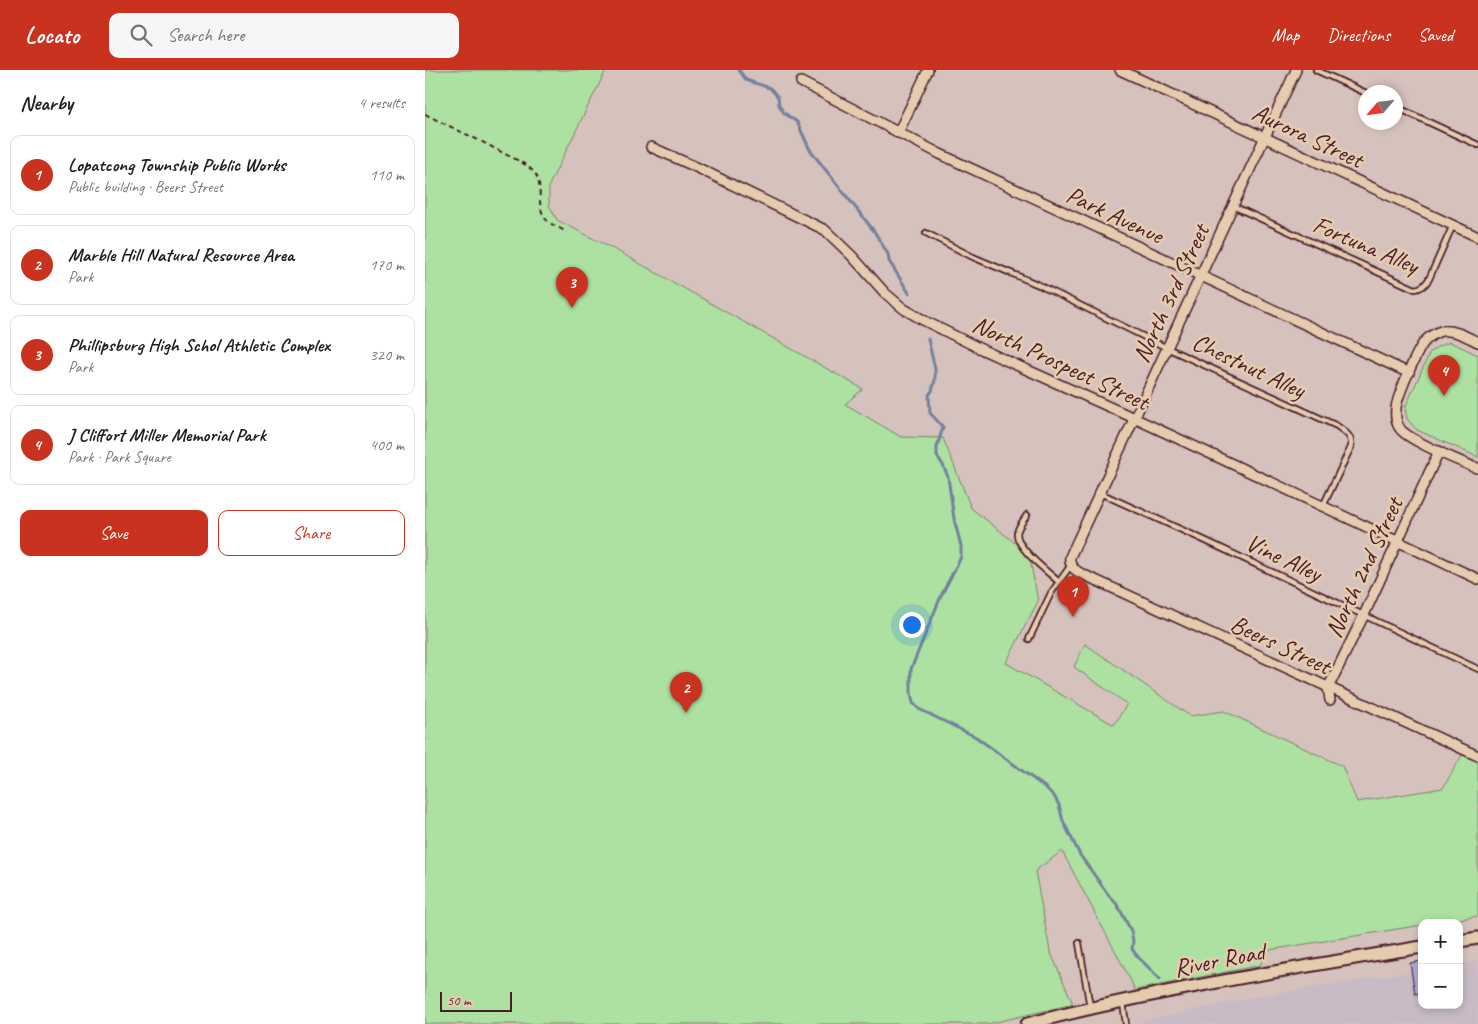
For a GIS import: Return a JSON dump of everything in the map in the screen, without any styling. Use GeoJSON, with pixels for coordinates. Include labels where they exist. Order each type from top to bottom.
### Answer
{"type":"FeatureCollection","features":[{"type":"Feature","properties":{"kind":"street"},"geometry":{"type":"LineString","coordinates":[[801,82],[898,133],[928,70]]}},
{"type":"Feature","properties":{"kind":"street","name":"Aurora Street"},"geometry":{"type":"LineString","coordinates":[[1120,70],[1478,237]]}},
{"type":"Feature","properties":{"kind":"street","name":"North 3rd Street"},"geometry":{"type":"LineString","coordinates":[[1071,565],[1070,557],[1296,70]]}},
{"type":"Feature","properties":{"kind":"street","name":"Park Avenue"},"geometry":{"type":"LineString","coordinates":[[898,133],[1028,196],[1409,372]]}},
{"type":"Feature","properties":{"kind":"street","name":"North Prospect Street"},"geometry":{"type":"LineString","coordinates":[[651,147],[825,230],[852,256],[885,293],[904,309],[983,350],[1477,577]]}},
{"type":"Feature","properties":{"kind":"street"},"geometry":{"type":"LineString","coordinates":[[1478,342],[1450,332],[1439,332],[1430,338],[1422,345],[1396,406],[1397,422],[1406,434],[1439,452],[1478,468]]}},
{"type":"Feature","properties":{"kind":"street","name":"North 2nd Street"},"geometry":{"type":"LineString","coordinates":[[1328,688],[1364,615],[1439,452]]}},
{"type":"Feature","properties":{"kind":"street","name":"Beers Street"},"geometry":{"type":"LineString","coordinates":[[1071,565],[1080,573],[1478,756]]}},
{"type":"Feature","properties":{"kind":"street"},"geometry":{"type":"LineString","coordinates":[[1328,688],[1329,700]]}},
{"type":"Feature","properties":{"kind":"street"},"geometry":{"type":"LineString","coordinates":[[1463,940],[1478,938]]}},
{"type":"Feature","properties":{"kind":"street","name":"River Road"},"geometry":{"type":"LineString","coordinates":[[1027,1024],[1090,1008],[1255,974],[1418,948]]}},
{"type":"Feature","properties":{"kind":"lane"},"geometry":{"type":"LineString","coordinates":[[1315,70],[1358,90]]}},
{"type":"Feature","properties":{"kind":"lane"},"geometry":{"type":"LineString","coordinates":[[1403,110],[1478,145]]}},
{"type":"Feature","properties":{"kind":"lane","name":"Fortuna Alley"},"geometry":{"type":"LineString","coordinates":[[1233,206],[1415,289],[1425,285],[1429,279],[1453,225]]}},
{"type":"Feature","properties":{"kind":"lane","name":"Chestnut Alley"},"geometry":{"type":"LineString","coordinates":[[925,233],[1337,426],[1347,433],[1350,438],[1351,447],[1323,506]]}},
{"type":"Feature","properties":{"kind":"lane","name":"Vine Alley"},"geometry":{"type":"LineString","coordinates":[[1100,493],[1478,669]]}},
{"type":"Feature","properties":{"kind":"lane"},"geometry":{"type":"LineString","coordinates":[[1027,516],[1018,528],[1018,541],[1059,582]]}},
{"type":"Feature","properties":{"kind":"lane","name":"North 3rd Street"},"geometry":{"type":"LineString","coordinates":[[1029,639],[1051,593],[1071,565]]}},
{"type":"Feature","properties":{"kind":"lane"},"geometry":{"type":"LineString","coordinates":[[1079,943],[1090,1008]]}},
{"type":"Feature","properties":{"kind":"lane"},"geometry":{"type":"LineString","coordinates":[[1123,1001],[1126,1024]]}},
{"type":"Feature","properties":{"kind":"path"},"geometry":{"type":"LineString","coordinates":[[425,114],[500,151],[529,168],[538,179],[541,210],[545,218],[567,232]]}},
{"type":"Feature","properties":{"kind":"shaded area"},"geometry":{"type":"Polygon","coordinates":[[[1478,961],[1478,1024],[1142,1024],[1142,1021],[1259,996],[1418,971],[1418,1009],[1463,1009],[1463,963],[1478,961]]]}},
{"type":"Feature","properties":{"kind":"green space"},"geometry":{"type":"Polygon","coordinates":[[[425,70],[606,70],[549,185],[549,205],[557,220],[621,253],[863,389],[845,404],[901,437],[943,438],[971,508],[1029,554],[1038,601],[1006,663],[1114,725],[1127,704],[1074,667],[1085,644],[1190,716],[1224,711],[1342,766],[1357,802],[1443,788],[1465,750],[1478,756],[1478,916],[1460,919],[1418,919],[1418,926],[1263,951],[1261,965],[1135,990],[1062,851],[1035,871],[1050,951],[1073,1004],[988,1024],[425,1024],[425,70]]]}},
{"type":"Feature","properties":{"kind":"green space"},"geometry":{"type":"Polygon","coordinates":[[[1450,342],[1478,355],[1478,457],[1417,430],[1407,419],[1405,408],[1430,352],[1450,342]]]}},
{"type":"Feature","properties":{"kind":"building"},"geometry":{"type":"Polygon","coordinates":[[[1418,962],[1418,994],[1415,994],[1410,963],[1418,962]]]}},
{"type":"Feature","properties":{"kind":"waterway"},"geometry":{"type":"LineString","coordinates":[[739,70],[746,80],[770,88],[778,97],[779,105],[784,113],[797,122],[810,150],[874,231],[888,254],[889,261],[909,293]]}},
{"type":"Feature","properties":{"kind":"waterway"},"geometry":{"type":"LineString","coordinates":[[928,339],[935,369],[935,380],[929,395],[930,413],[943,427],[937,447],[937,456],[948,477],[954,519],[961,546],[961,557],[941,596],[911,669],[913,703],[919,709],[976,737],[1046,788],[1054,796],[1059,805],[1063,821],[1080,855],[1116,903],[1124,917],[1131,931],[1132,949],[1160,979]]}},
{"type":"Feature","properties":{"kind":"place","name":"Phillipsburg High Schol Athletic Complex"},"geometry":{"type":"Point","coordinates":[572,308]}},
{"type":"Feature","properties":{"kind":"place","name":"J Cliffort Miller Memorial Park"},"geometry":{"type":"Point","coordinates":[1444,396]}},
{"type":"Feature","properties":{"kind":"place","name":"Lopatcong Township Public Works"},"geometry":{"type":"Point","coordinates":[1073,617]}},
{"type":"Feature","properties":{"kind":"place","name":"Marble Hill Natural Resource Area"},"geometry":{"type":"Point","coordinates":[686,713]}}]}
